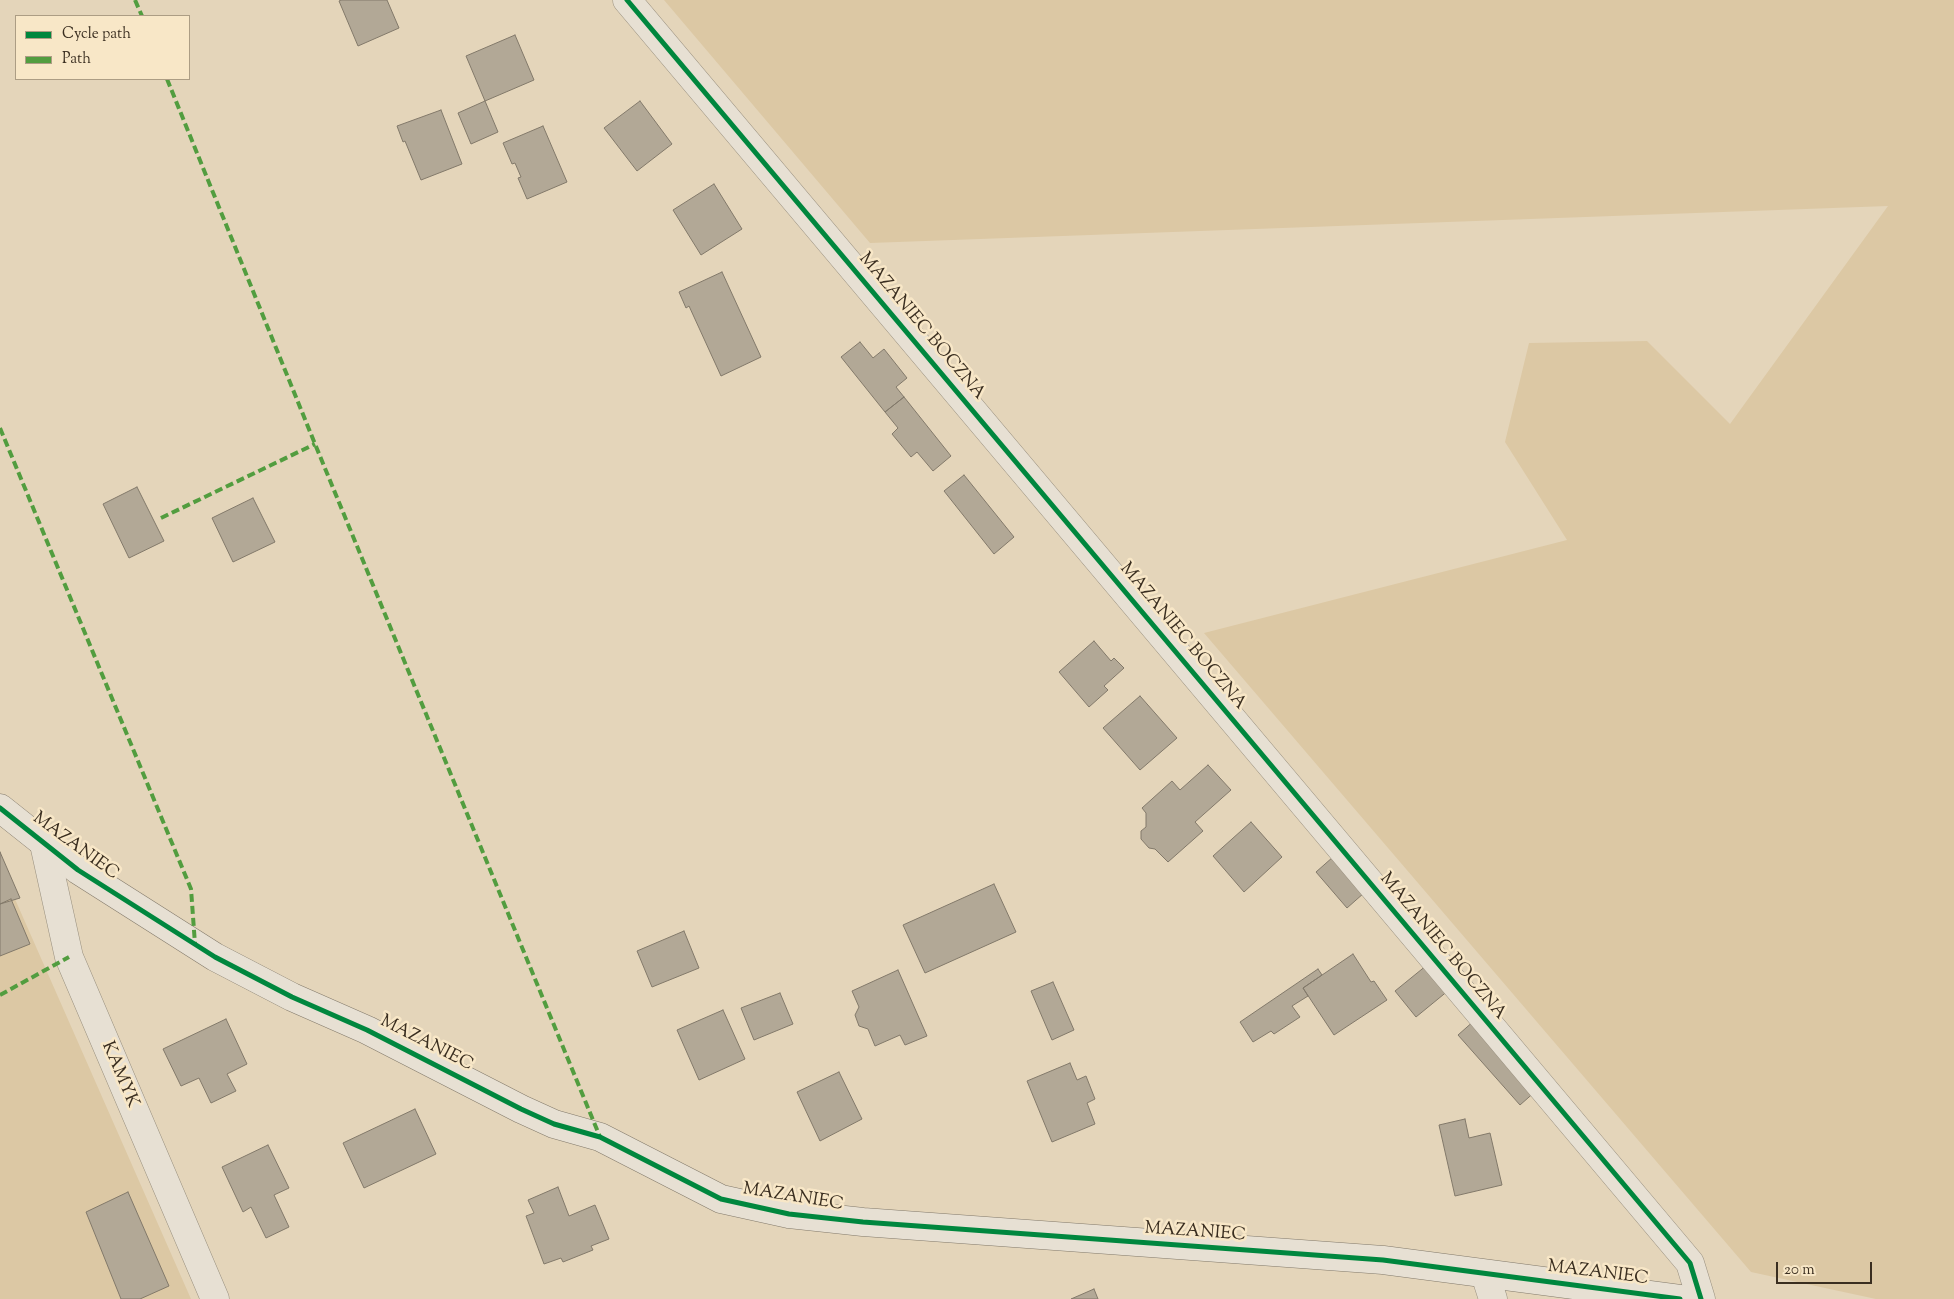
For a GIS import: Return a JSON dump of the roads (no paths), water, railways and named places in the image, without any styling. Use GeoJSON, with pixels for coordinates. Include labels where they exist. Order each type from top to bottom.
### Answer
{"type":"FeatureCollection","features":[{"type":"Feature","properties":{"kind":"street","name":"MAZANIEC BOCZNA"},"geometry":{"type":"LineString","coordinates":[[627,0],[1690,1264],[1700,1299]]}},
{"type":"Feature","properties":{"kind":"street","name":"MAZANIEC"},"geometry":{"type":"LineString","coordinates":[[0,808],[78,870],[215,957],[292,997],[367,1030],[521,1110],[554,1124],[600,1137],[721,1199],[789,1214],[863,1222],[1383,1260],[1489,1286],[1680,1299]]}},
{"type":"Feature","properties":{"kind":"street","name":"KAMYK"},"geometry":{"type":"LineString","coordinates":[[44,844],[69,957],[215,1299]]}}]}
